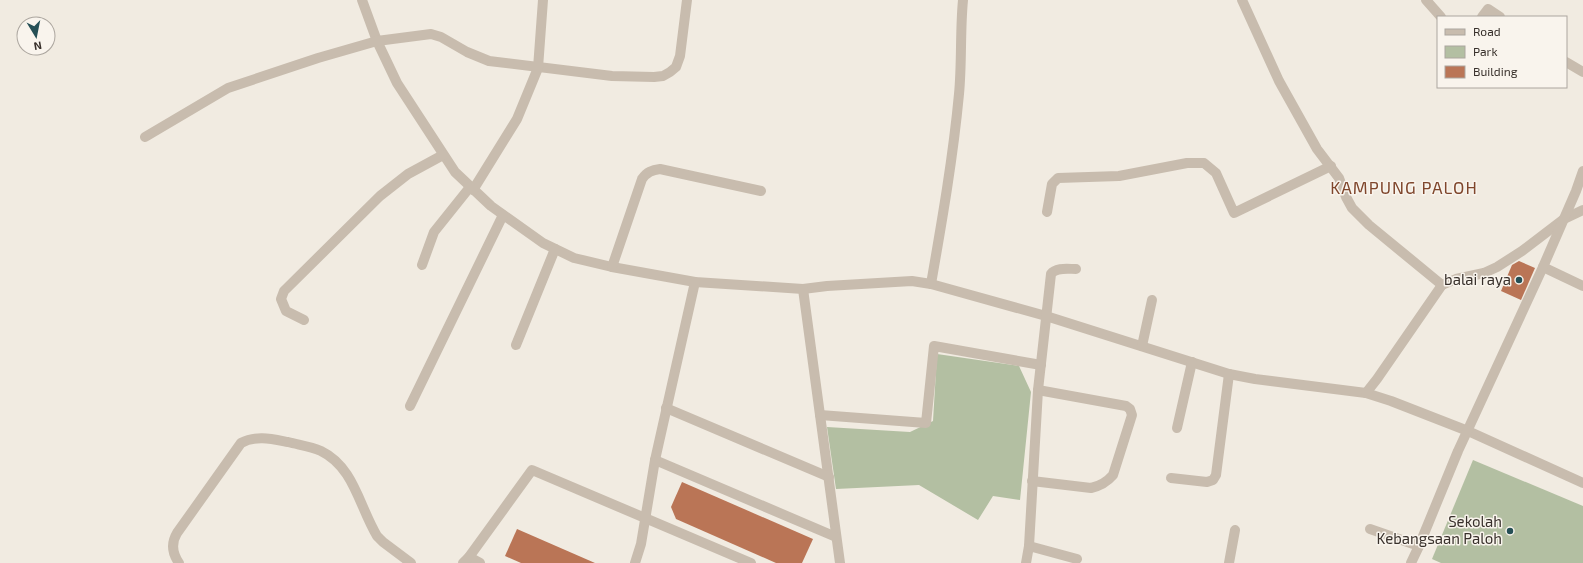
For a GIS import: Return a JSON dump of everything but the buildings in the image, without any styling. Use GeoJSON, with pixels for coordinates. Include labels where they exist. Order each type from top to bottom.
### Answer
{"type":"FeatureCollection","features":[{"type":"Feature","properties":{"kind":"street"},"geometry":{"type":"LineString","coordinates":[[362,0],[377,41],[398,83],[455,172],[503,215],[543,243],[574,258],[612,267],[695,282],[803,289],[827,286],[912,281],[931,284],[1046,316],[1229,374],[1255,379],[1366,393],[1468,431],[1583,483]]}},
{"type":"Feature","properties":{"kind":"street"},"geometry":{"type":"LineString","coordinates":[[422,265],[434,232],[472,188],[517,119],[538,68],[543,0]]}},
{"type":"Feature","properties":{"kind":"street"},"geometry":{"type":"LineString","coordinates":[[145,137],[228,88],[318,58],[377,41],[431,34],[441,37],[467,52],[489,61],[612,76],[663,76],[676,67],[680,56],[688,0]]}},
{"type":"Feature","properties":{"kind":"street"},"geometry":{"type":"LineString","coordinates":[[931,284],[953,151],[960,92],[961,23],[963,0]]}},
{"type":"Feature","properties":{"kind":"street"},"geometry":{"type":"LineString","coordinates":[[1242,0],[1280,81],[1317,149],[1339,178],[1352,208],[1369,225],[1442,285]]}},
{"type":"Feature","properties":{"kind":"street"},"geometry":{"type":"LineString","coordinates":[[1426,0],[1441,16]]}},
{"type":"Feature","properties":{"kind":"street"},"geometry":{"type":"LineString","coordinates":[[1483,16],[1488,9],[1498,16]]}},
{"type":"Feature","properties":{"kind":"street"},"geometry":{"type":"LineString","coordinates":[[1567,63],[1583,72]]}},
{"type":"Feature","properties":{"kind":"street"},"geometry":{"type":"LineString","coordinates":[[304,320],[286,311],[281,299],[284,291],[380,196],[408,174],[444,155]]}},
{"type":"Feature","properties":{"kind":"street"},"geometry":{"type":"LineString","coordinates":[[1046,212],[1052,184],[1058,178],[1119,176],[1187,163],[1204,163],[1216,173],[1234,213],[1331,166]]}},
{"type":"Feature","properties":{"kind":"street"},"geometry":{"type":"LineString","coordinates":[[612,267],[642,179],[652,170],[660,169],[762,192]]}},
{"type":"Feature","properties":{"kind":"street"},"geometry":{"type":"LineString","coordinates":[[1411,563],[1458,451],[1543,267],[1583,171]]}},
{"type":"Feature","properties":{"kind":"street"},"geometry":{"type":"LineString","coordinates":[[1366,393],[1442,285],[1456,279],[1484,273],[1497,267],[1522,251],[1564,219],[1583,210]]}},
{"type":"Feature","properties":{"kind":"street"},"geometry":{"type":"LineString","coordinates":[[410,406],[503,215]]}},
{"type":"Feature","properties":{"kind":"street"},"geometry":{"type":"LineString","coordinates":[[516,345],[555,249]]}},
{"type":"Feature","properties":{"kind":"street"},"geometry":{"type":"LineString","coordinates":[[1543,267],[1583,286]]}},
{"type":"Feature","properties":{"kind":"street"},"geometry":{"type":"LineString","coordinates":[[1026,563],[1029,546],[1038,390],[1051,274],[1054,270],[1076,269]]}},
{"type":"Feature","properties":{"kind":"street"},"geometry":{"type":"LineString","coordinates":[[635,563],[641,544],[655,460],[666,408],[695,282]]}},
{"type":"Feature","properties":{"kind":"street"},"geometry":{"type":"LineString","coordinates":[[803,289],[840,563]]}},
{"type":"Feature","properties":{"kind":"street"},"geometry":{"type":"LineString","coordinates":[[1142,346],[1152,300]]}},
{"type":"Feature","properties":{"kind":"street"},"geometry":{"type":"LineString","coordinates":[[820,415],[926,423],[934,346],[1041,365]]}},
{"type":"Feature","properties":{"kind":"street"},"geometry":{"type":"LineString","coordinates":[[1177,428],[1192,362]]}},
{"type":"Feature","properties":{"kind":"street"},"geometry":{"type":"LineString","coordinates":[[1171,478],[1207,482],[1213,480],[1216,475],[1229,374]]}},
{"type":"Feature","properties":{"kind":"street"},"geometry":{"type":"LineString","coordinates":[[1032,481],[1090,488],[1108,481],[1113,475],[1132,414],[1130,409],[1126,406],[1038,390]]}},
{"type":"Feature","properties":{"kind":"street"},"geometry":{"type":"LineString","coordinates":[[666,408],[828,477]]}},
{"type":"Feature","properties":{"kind":"street"},"geometry":{"type":"LineString","coordinates":[[179,563],[173,552],[172,545],[177,533],[241,443],[262,438],[270,438],[311,448],[332,457],[346,472],[352,482],[377,536],[410,563]]}},
{"type":"Feature","properties":{"kind":"street"},"geometry":{"type":"LineString","coordinates":[[655,460],[836,537]]}},
{"type":"Feature","properties":{"kind":"street"},"geometry":{"type":"LineString","coordinates":[[480,563],[466,560],[532,470],[751,563]]}},
{"type":"Feature","properties":{"kind":"street"},"geometry":{"type":"LineString","coordinates":[[1370,529],[1419,546]]}},
{"type":"Feature","properties":{"kind":"street"},"geometry":{"type":"LineString","coordinates":[[1229,563],[1235,530]]}},
{"type":"Feature","properties":{"kind":"street"},"geometry":{"type":"LineString","coordinates":[[1029,546],[1077,558]]}},
{"type":"Feature","properties":{"kind":"green space"},"geometry":{"type":"Polygon","coordinates":[[[937,354],[1019,366],[1031,392],[1020,500],[993,496],[978,520],[919,485],[836,489],[827,427],[910,432],[933,421],[937,354]]]}},
{"type":"Feature","properties":{"kind":"green space","name":"Sekolah Kebangsaan Paloh"},"geometry":{"type":"Polygon","coordinates":[[[1473,460],[1583,506],[1583,563],[1441,563],[1432,559],[1473,460]]]}},
{"type":"Feature","properties":{"kind":"place","name":"balai raya"},"geometry":{"type":"Point","coordinates":[1519,280]}},
{"type":"Feature","properties":{"kind":"place","name":"Sekolah Kebangsaan Paloh"},"geometry":{"type":"Point","coordinates":[1510,531]}},
{"type":"Feature","properties":{"kind":"district","name":"KAMPUNG PALOH"},"geometry":{"type":"Point","coordinates":[1404,188]}}]}
